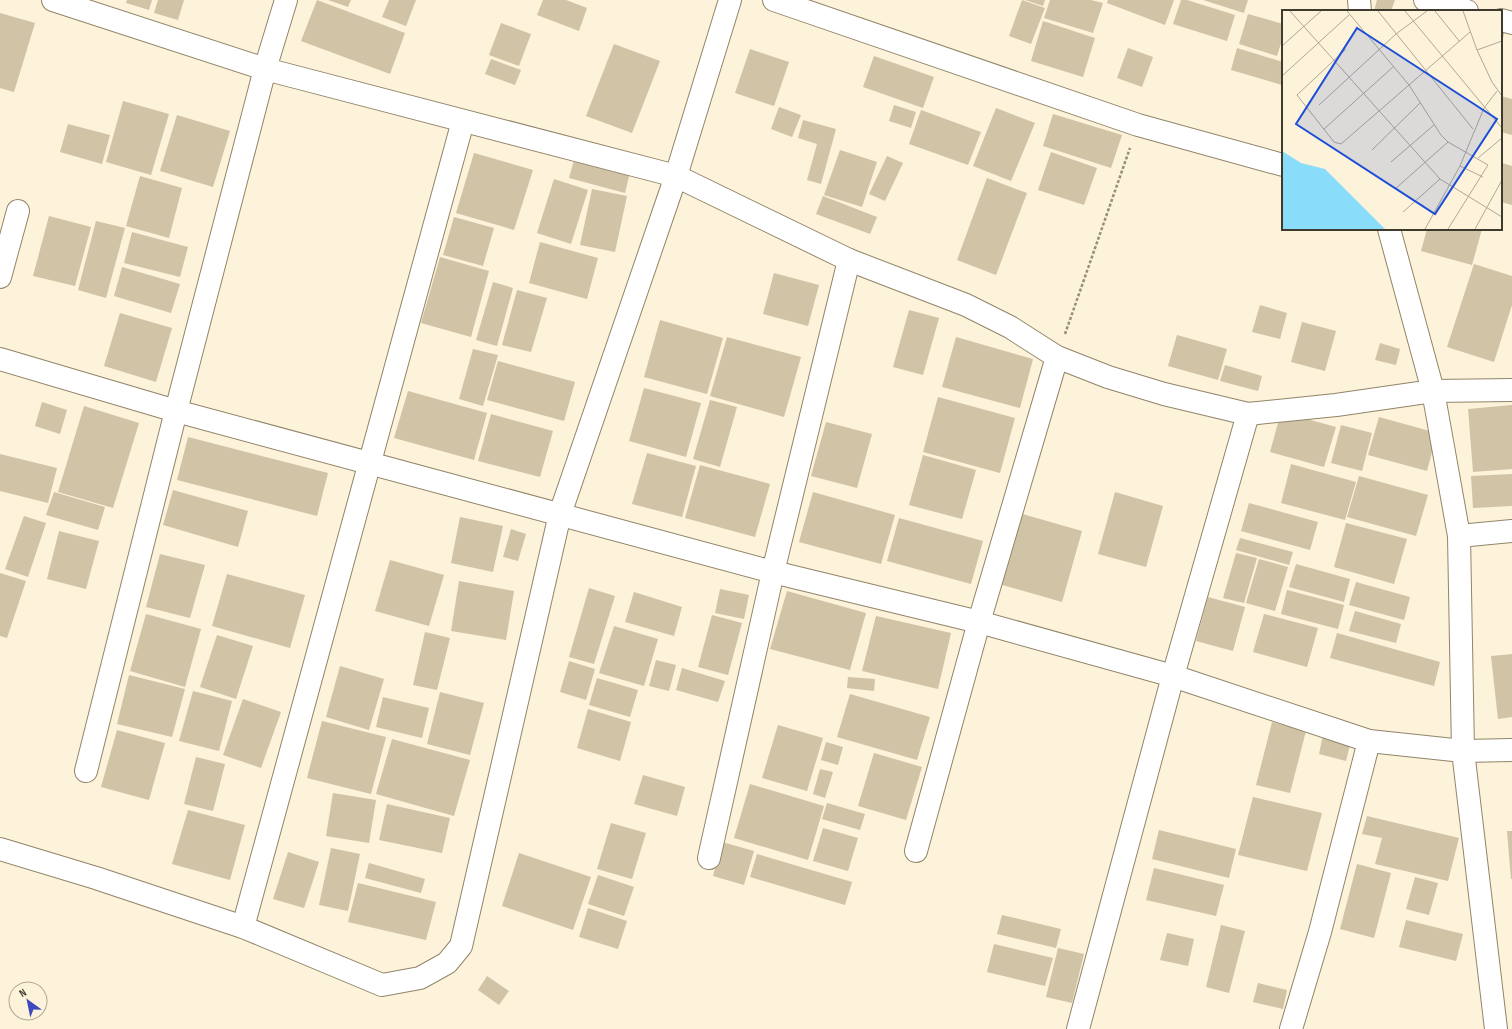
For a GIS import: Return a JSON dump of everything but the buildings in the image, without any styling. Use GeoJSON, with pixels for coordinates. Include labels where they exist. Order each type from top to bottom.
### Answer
{"type":"FeatureCollection","features":[{"type":"Feature","properties":{"kind":"street"},"geometry":{"type":"LineString","coordinates":[[53,0],[265,69],[676,176],[849,260],[966,305],[1010,327],[1057,357],[1108,377],[1164,394],[1248,414],[1433,391],[1512,390]]}},
{"type":"Feature","properties":{"kind":"street"},"geometry":{"type":"LineString","coordinates":[[86,771],[176,411],[265,69],[286,0]]}},
{"type":"Feature","properties":{"kind":"street"},"geometry":{"type":"LineString","coordinates":[[0,849],[96,878],[243,927],[382,985],[420,978],[447,963],[461,946],[560,514],[676,176],[730,0]]}},
{"type":"Feature","properties":{"kind":"street"},"geometry":{"type":"LineString","coordinates":[[774,0],[1138,125],[1282,165]]}},
{"type":"Feature","properties":{"kind":"street"},"geometry":{"type":"LineString","coordinates":[[1359,0],[1360,10]]}},
{"type":"Feature","properties":{"kind":"street"},"geometry":{"type":"LineString","coordinates":[[1425,0],[1463,10]]}},
{"type":"Feature","properties":{"kind":"street"},"geometry":{"type":"LineString","coordinates":[[1502,20],[1512,22]]}},
{"type":"Feature","properties":{"kind":"street"},"geometry":{"type":"LineString","coordinates":[[243,927],[463,121]]}},
{"type":"Feature","properties":{"kind":"street"},"geometry":{"type":"LineString","coordinates":[[0,277],[18,211]]}},
{"type":"Feature","properties":{"kind":"street"},"geometry":{"type":"LineString","coordinates":[[1389,230],[1433,391],[1459,536],[1463,751],[1496,1029]]}},
{"type":"Feature","properties":{"kind":"street"},"geometry":{"type":"LineString","coordinates":[[710,858],[773,572],[849,260]]}},
{"type":"Feature","properties":{"kind":"street"},"geometry":{"type":"LineString","coordinates":[[916,851],[979,622],[1057,357]]}},
{"type":"Feature","properties":{"kind":"street"},"geometry":{"type":"LineString","coordinates":[[0,359],[176,411],[370,462],[773,572],[979,622],[1173,676],[1369,741],[1463,751],[1512,750]]}},
{"type":"Feature","properties":{"kind":"street"},"geometry":{"type":"LineString","coordinates":[[1078,1029],[1173,676],[1248,414]]}},
{"type":"Feature","properties":{"kind":"street"},"geometry":{"type":"LineString","coordinates":[[1459,536],[1512,531]]}},
{"type":"Feature","properties":{"kind":"street"},"geometry":{"type":"LineString","coordinates":[[1291,1029],[1320,932],[1369,741]]}},
{"type":"Feature","properties":{"kind":"path"},"geometry":{"type":"LineString","coordinates":[[1057,357],[1138,125]]}}]}
